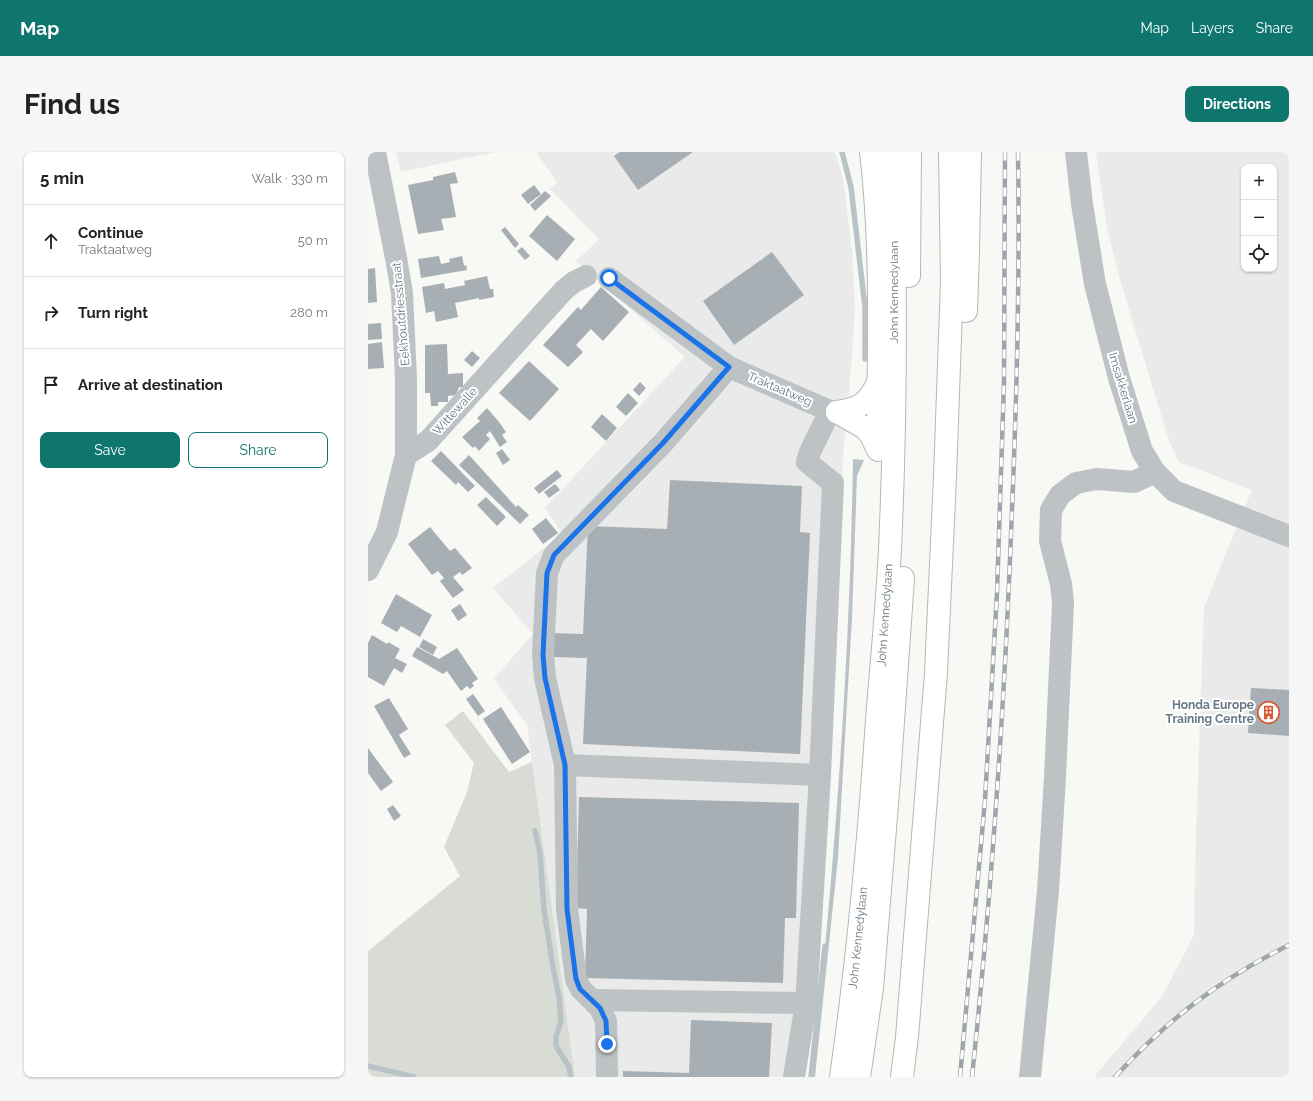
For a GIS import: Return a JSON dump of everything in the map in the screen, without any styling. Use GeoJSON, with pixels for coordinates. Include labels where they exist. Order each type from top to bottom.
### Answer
{"type":"FeatureCollection","features":[{"type":"Feature","properties":{"kind":"highway"},"geometry":{"type":"LineString","coordinates":[[871,152],[876,190],[878,241],[879,513],[882,534],[889,554]]}},
{"type":"Feature","properties":{"kind":"highway","name":"John Kennedylaan"},"geometry":{"type":"LineString","coordinates":[[841,1077],[857,957],[870,823],[891,520],[895,354],[892,152]]}},
{"type":"Feature","properties":{"kind":"highway","name":"John Kennedylaan"},"geometry":{"type":"LineString","coordinates":[[859,1077],[872,988],[890,771],[907,502],[910,152]]}},
{"type":"Feature","properties":{"kind":"highway"},"geometry":{"type":"LineString","coordinates":[[902,1077],[908,1030],[936,673],[952,282],[950,152]]}},
{"type":"Feature","properties":{"kind":"highway"},"geometry":{"type":"LineString","coordinates":[[936,673],[947,594],[957,452],[966,304],[970,152]]}},
{"type":"Feature","properties":{"kind":"highway"},"geometry":{"type":"LineString","coordinates":[[834,411],[851,410],[865,403],[873,393],[878,382]]}},
{"type":"Feature","properties":{"kind":"highway"},"geometry":{"type":"LineString","coordinates":[[834,411],[865,428],[871,435],[878,450]]}},
{"type":"Feature","properties":{"kind":"street","name":"Eekhoutdriesstraat"},"geometry":{"type":"LineString","coordinates":[[375,152],[396,253],[402,293],[406,378],[406,455]]}},
{"type":"Feature","properties":{"kind":"street","name":"Imsakkerlaan"},"geometry":{"type":"LineString","coordinates":[[1076,152],[1082,204],[1096,291],[1118,378],[1142,451],[1155,472],[1174,491],[1289,536]]}},
{"type":"Feature","properties":{"kind":"street","name":"Wittewalle"},"geometry":{"type":"LineString","coordinates":[[406,455],[428,441],[564,290],[574,282],[586,276]]}},
{"type":"Feature","properties":{"kind":"street","name":"Traktaatweg"},"geometry":{"type":"LineString","coordinates":[[609,278],[729,367],[834,411]]}},
{"type":"Feature","properties":{"kind":"street"},"geometry":{"type":"LineString","coordinates":[[607,1077],[606,1021],[600,1008],[580,989],[576,979],[567,909],[565,765],[545,678],[543,655],[547,573],[554,555],[663,443],[729,367]]}},
{"type":"Feature","properties":{"kind":"street"},"geometry":{"type":"LineString","coordinates":[[794,1077],[806,1003],[820,775],[833,483],[807,462],[810,452],[834,411]]}},
{"type":"Feature","properties":{"kind":"street"},"geometry":{"type":"LineString","coordinates":[[368,570],[387,532],[406,455]]}},
{"type":"Feature","properties":{"kind":"street"},"geometry":{"type":"LineString","coordinates":[[1030,1077],[1048,891],[1056,762],[1062,610],[1061,584],[1050,541],[1051,510],[1060,495],[1076,483],[1096,479],[1134,482],[1155,472]]}},
{"type":"Feature","properties":{"kind":"street"},"geometry":{"type":"LineString","coordinates":[[565,765],[820,775]]}},
{"type":"Feature","properties":{"kind":"street"},"geometry":{"type":"LineString","coordinates":[[592,1000],[806,1003]]}},
{"type":"Feature","properties":{"kind":"shaded area"},"geometry":{"type":"Polygon","coordinates":[[[396,152],[495,152],[401,172],[396,152]]]}},
{"type":"Feature","properties":{"kind":"shaded area"},"geometry":{"type":"Polygon","coordinates":[[[536,152],[835,152],[843,178],[852,249],[855,307],[843,458],[831,750],[804,1077],[575,1077],[527,725],[494,679],[533,634],[493,588],[562,534],[545,508],[685,357],[576,261],[599,239],[550,189],[557,182],[536,152]]]}},
{"type":"Feature","properties":{"kind":"shaded area"},"geometry":{"type":"Polygon","coordinates":[[[1096,152],[1289,152],[1289,1077],[1094,1077],[1163,995],[1194,935],[1204,607],[1252,490],[1179,462],[1169,441],[1120,280],[1107,228],[1096,152]]]}},
{"type":"Feature","properties":{"kind":"shaded area"},"geometry":{"type":"Polygon","coordinates":[[[853,459],[864,460],[857,476],[852,618],[838,858],[815,1077],[812,1077],[840,768],[845,691],[853,459]]]}},
{"type":"Feature","properties":{"kind":"shaded area"},"geometry":{"type":"Polygon","coordinates":[[[463,711],[509,772],[532,762],[575,1077],[368,1077],[368,951],[460,876],[444,847],[467,792],[474,763],[445,725],[463,711]]]}},
{"type":"Feature","properties":{"kind":"building"},"geometry":{"type":"Polygon","coordinates":[[[620,152],[693,152],[638,190],[614,156],[620,152]]]}},
{"type":"Feature","properties":{"kind":"building"},"geometry":{"type":"Polygon","coordinates":[[[455,172],[458,183],[450,184],[456,217],[441,219],[444,230],[418,234],[408,185],[433,180],[433,177],[455,172]]]}},
{"type":"Feature","properties":{"kind":"building"},"geometry":{"type":"Polygon","coordinates":[[[534,185],[541,194],[528,204],[521,195],[534,185]]]}},
{"type":"Feature","properties":{"kind":"building"},"geometry":{"type":"Polygon","coordinates":[[[545,191],[551,196],[535,211],[530,205],[545,191]]]}},
{"type":"Feature","properties":{"kind":"building"},"geometry":{"type":"Polygon","coordinates":[[[547,215],[575,239],[557,261],[529,236],[547,215]]]}},
{"type":"Feature","properties":{"kind":"building"},"geometry":{"type":"Polygon","coordinates":[[[505,227],[519,244],[515,248],[501,230],[505,227]]]}},
{"type":"Feature","properties":{"kind":"building"},"geometry":{"type":"Polygon","coordinates":[[[522,247],[530,256],[525,260],[517,251],[522,247]]]}},
{"type":"Feature","properties":{"kind":"building"},"geometry":{"type":"Polygon","coordinates":[[[772,252],[804,295],[734,345],[703,301],[772,252]]]}},
{"type":"Feature","properties":{"kind":"building"},"geometry":{"type":"Polygon","coordinates":[[[439,256],[441,264],[450,262],[449,259],[462,256],[464,266],[466,265],[467,270],[421,278],[418,259],[439,256]]]}},
{"type":"Feature","properties":{"kind":"building"},"geometry":{"type":"Polygon","coordinates":[[[375,268],[377,302],[368,303],[368,269],[375,268]]]}},
{"type":"Feature","properties":{"kind":"building"},"geometry":{"type":"Polygon","coordinates":[[[487,276],[490,289],[493,289],[494,297],[479,300],[479,298],[455,303],[458,317],[436,322],[434,311],[426,313],[422,287],[444,283],[445,289],[465,285],[464,281],[487,276]]]}},
{"type":"Feature","properties":{"kind":"building"},"geometry":{"type":"Polygon","coordinates":[[[601,287],[629,312],[603,341],[591,329],[576,345],[583,352],[568,367],[543,345],[578,307],[581,310],[601,287]]]}},
{"type":"Feature","properties":{"kind":"building"},"geometry":{"type":"Polygon","coordinates":[[[381,323],[382,339],[368,340],[368,324],[381,323]]]}},
{"type":"Feature","properties":{"kind":"building"},"geometry":{"type":"Polygon","coordinates":[[[382,342],[384,368],[368,369],[368,344],[382,342]]]}},
{"type":"Feature","properties":{"kind":"building"},"geometry":{"type":"Polygon","coordinates":[[[447,344],[448,374],[463,373],[463,387],[459,387],[456,395],[448,396],[448,402],[438,402],[438,406],[431,406],[430,393],[425,393],[425,345],[447,344]]]}},
{"type":"Feature","properties":{"kind":"building"},"geometry":{"type":"Polygon","coordinates":[[[472,351],[480,358],[472,367],[464,360],[472,351]]]}},
{"type":"Feature","properties":{"kind":"building"},"geometry":{"type":"Polygon","coordinates":[[[529,361],[559,389],[530,421],[499,393],[529,361]]]}},
{"type":"Feature","properties":{"kind":"building"},"geometry":{"type":"Polygon","coordinates":[[[640,382],[646,388],[639,396],[633,390],[640,382]]]}},
{"type":"Feature","properties":{"kind":"building"},"geometry":{"type":"Polygon","coordinates":[[[628,393],[638,403],[626,416],[616,407],[628,393]]]}},
{"type":"Feature","properties":{"kind":"building"},"geometry":{"type":"Polygon","coordinates":[[[487,408],[506,432],[502,435],[507,442],[500,447],[490,431],[486,435],[490,439],[479,451],[475,446],[473,448],[462,437],[480,421],[477,418],[487,408]]]}},
{"type":"Feature","properties":{"kind":"building"},"geometry":{"type":"Polygon","coordinates":[[[602,414],[617,428],[606,441],[591,427],[602,414]]]}},
{"type":"Feature","properties":{"kind":"building"},"geometry":{"type":"Polygon","coordinates":[[[502,449],[510,460],[503,465],[496,453],[502,449]]]}},
{"type":"Feature","properties":{"kind":"building"},"geometry":{"type":"Polygon","coordinates":[[[441,451],[475,486],[468,492],[458,482],[456,485],[431,461],[441,451]]]}},
{"type":"Feature","properties":{"kind":"building"},"geometry":{"type":"Polygon","coordinates":[[[469,455],[516,507],[518,505],[529,515],[520,524],[459,465],[469,455]]]}},
{"type":"Feature","properties":{"kind":"building"},"geometry":{"type":"Polygon","coordinates":[[[557,470],[562,476],[539,494],[534,488],[557,470]]]}},
{"type":"Feature","properties":{"kind":"building"},"geometry":{"type":"Polygon","coordinates":[[[670,480],[802,486],[800,532],[810,533],[800,754],[583,744],[587,658],[550,657],[551,633],[583,634],[588,526],[667,529],[670,480]]]}},
{"type":"Feature","properties":{"kind":"building"},"geometry":{"type":"Polygon","coordinates":[[[555,484],[560,490],[549,498],[544,492],[555,484]]]}},
{"type":"Feature","properties":{"kind":"building"},"geometry":{"type":"Polygon","coordinates":[[[486,497],[506,517],[497,526],[477,505],[486,497]]]}},
{"type":"Feature","properties":{"kind":"building"},"geometry":{"type":"Polygon","coordinates":[[[546,518],[558,533],[543,544],[532,529],[546,518]]]}},
{"type":"Feature","properties":{"kind":"building"},"geometry":{"type":"Polygon","coordinates":[[[430,527],[450,551],[455,548],[472,568],[462,575],[460,572],[453,577],[464,590],[453,598],[440,581],[444,578],[438,571],[432,575],[408,544],[430,527]]]}},
{"type":"Feature","properties":{"kind":"building"},"geometry":{"type":"Polygon","coordinates":[[[396,594],[432,615],[420,637],[401,626],[397,632],[381,623],[396,594]]]}},
{"type":"Feature","properties":{"kind":"building"},"geometry":{"type":"Polygon","coordinates":[[[460,604],[467,615],[458,621],[451,610],[460,604]]]}},
{"type":"Feature","properties":{"kind":"building"},"geometry":{"type":"Polygon","coordinates":[[[372,635],[387,644],[388,642],[400,649],[395,658],[407,664],[402,673],[394,668],[384,686],[368,677],[368,643],[372,635]]]}},
{"type":"Feature","properties":{"kind":"building"},"geometry":{"type":"Polygon","coordinates":[[[423,639],[437,647],[433,655],[419,647],[423,639]]]}},
{"type":"Feature","properties":{"kind":"building"},"geometry":{"type":"Polygon","coordinates":[[[417,647],[439,659],[457,648],[478,679],[472,683],[474,686],[470,689],[467,686],[461,691],[447,671],[443,674],[412,656],[417,647]]]}},
{"type":"Feature","properties":{"kind":"building","name":"Honda Europe Training Centre"},"geometry":{"type":"Polygon","coordinates":[[[1251,688],[1289,690],[1289,736],[1248,733],[1251,688]]]}},
{"type":"Feature","properties":{"kind":"building"},"geometry":{"type":"Polygon","coordinates":[[[473,694],[485,711],[478,716],[466,699],[473,694]]]}},
{"type":"Feature","properties":{"kind":"building"},"geometry":{"type":"Polygon","coordinates":[[[389,698],[408,729],[399,735],[411,754],[404,758],[374,706],[389,698]]]}},
{"type":"Feature","properties":{"kind":"building"},"geometry":{"type":"Polygon","coordinates":[[[501,707],[530,752],[512,764],[483,719],[501,707]]]}},
{"type":"Feature","properties":{"kind":"building"},"geometry":{"type":"Polygon","coordinates":[[[368,748],[393,782],[381,791],[368,773],[368,748]]]}},
{"type":"Feature","properties":{"kind":"building"},"geometry":{"type":"Polygon","coordinates":[[[579,797],[799,803],[796,918],[785,918],[783,983],[585,978],[587,909],[576,908],[579,797]]]}},
{"type":"Feature","properties":{"kind":"building"},"geometry":{"type":"Polygon","coordinates":[[[393,805],[401,816],[394,821],[387,809],[393,805]]]}},
{"type":"Feature","properties":{"kind":"building"},"geometry":{"type":"Polygon","coordinates":[[[691,1020],[772,1023],[769,1077],[623,1077],[623,1071],[689,1073],[691,1020]]]}},
{"type":"Feature","properties":{"kind":"waterway"},"geometry":{"type":"LineString","coordinates":[[842,152],[851,187],[865,307],[865,359]]}},
{"type":"Feature","properties":{"kind":"waterway"},"geometry":{"type":"LineString","coordinates":[[535,831],[540,853],[544,910],[559,997],[561,1021],[556,1036],[556,1046],[569,1067],[571,1077]]}},
{"type":"Feature","properties":{"kind":"waterway"},"geometry":{"type":"LineString","coordinates":[[811,1077],[825,946]]}},
{"type":"Feature","properties":{"kind":"waterway"},"geometry":{"type":"LineString","coordinates":[[368,1066],[414,1077]]}},
{"type":"Feature","properties":{"kind":"railway"},"geometry":{"type":"LineString","coordinates":[[960,1077],[985,800],[997,593],[1004,383],[1005,152]]}},
{"type":"Feature","properties":{"kind":"railway"},"geometry":{"type":"LineString","coordinates":[[972,1077],[992,865],[1006,652],[1017,376],[1019,242],[1018,152]]}},
{"type":"Feature","properties":{"kind":"railway"},"geometry":{"type":"LineString","coordinates":[[1115,1077],[1154,1037],[1196,1002],[1240,972],[1289,945]]}},
{"type":"Feature","properties":{"kind":"place","name":"Honda Europe Training Centre"},"geometry":{"type":"Point","coordinates":[1269,712]}},
{"type":"Feature","properties":{"kind":"route"},"geometry":{"type":"LineString","coordinates":[[607,1044],[606,1021],[600,1008],[580,989],[576,979],[567,909],[565,765],[545,678],[543,655],[547,573],[554,555],[663,443],[729,367],[609,278]]}}]}
